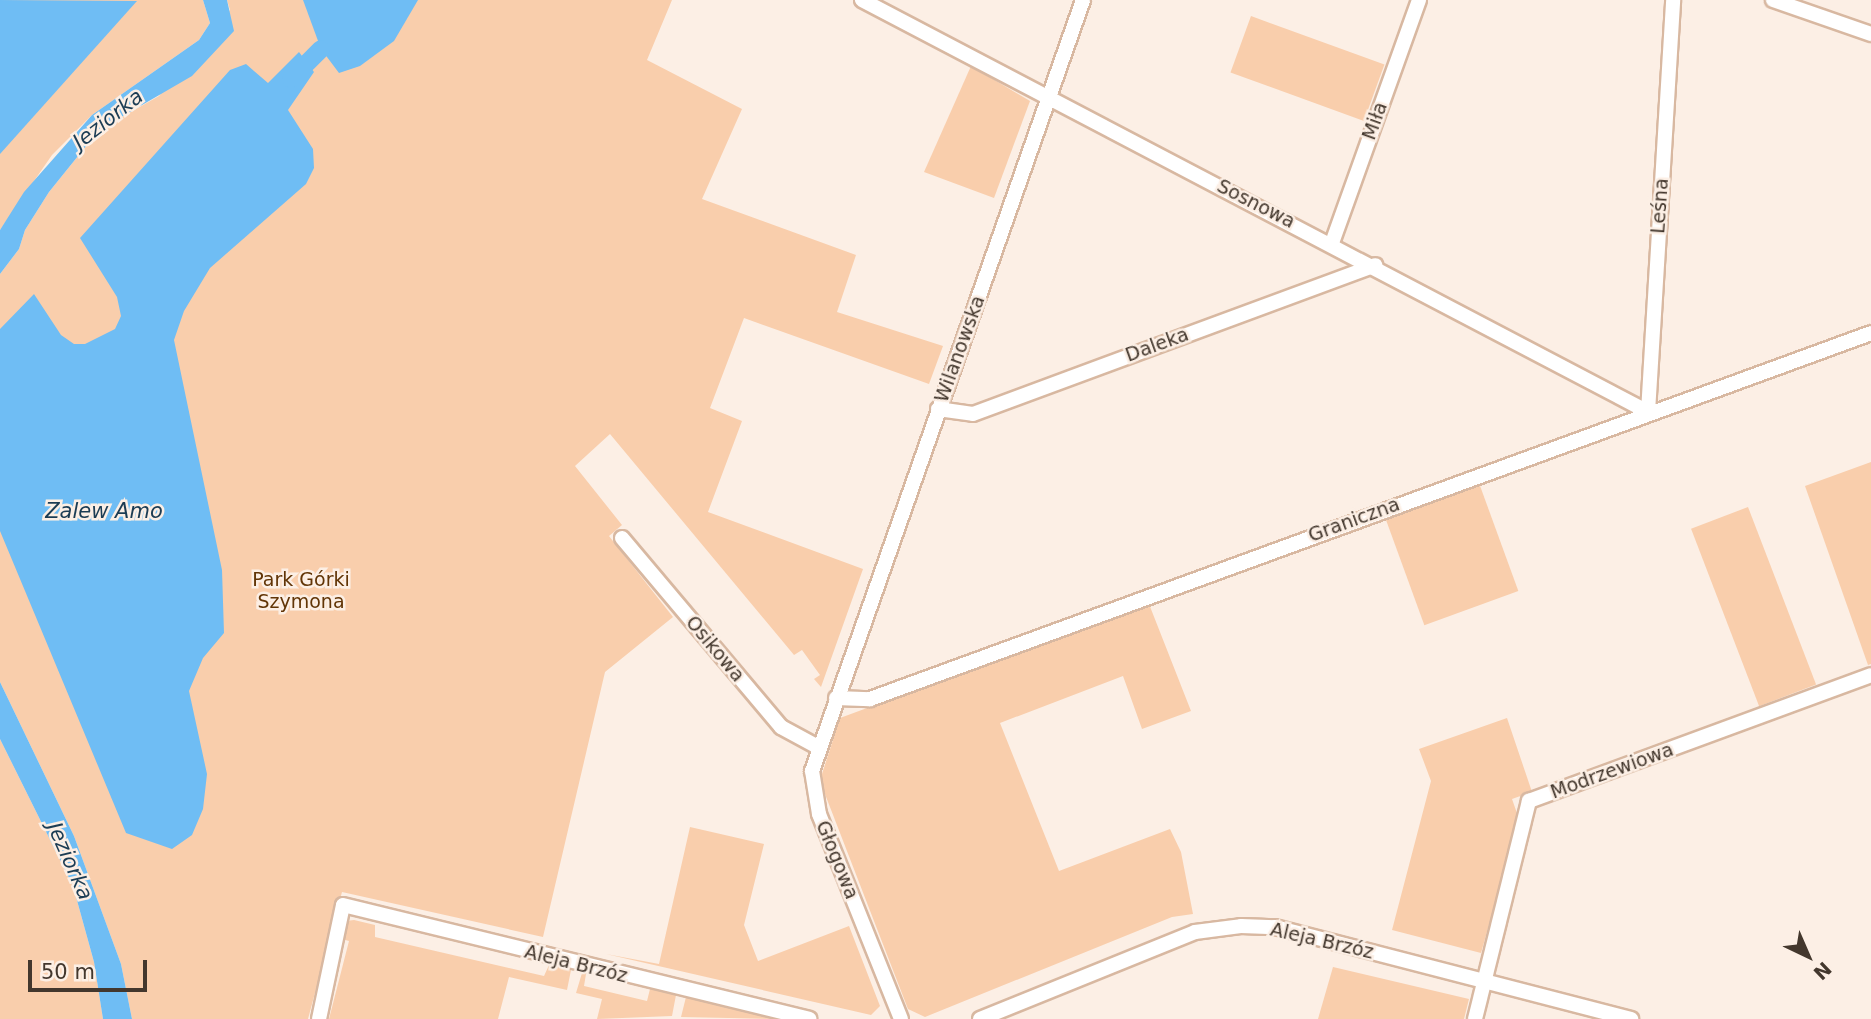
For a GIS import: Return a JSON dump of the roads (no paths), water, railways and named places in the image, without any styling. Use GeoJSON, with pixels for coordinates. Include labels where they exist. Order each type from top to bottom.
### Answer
{"type":"FeatureCollection","features":[{"type":"Feature","properties":{"kind":"street","name":"Sosnowa"},"geometry":{"type":"LineString","coordinates":[[862,0],[1375,265],[1648,412]]}},
{"type":"Feature","properties":{"kind":"street","name":"Wilanowska"},"geometry":{"type":"LineString","coordinates":[[836,698],[1083,0]]}},
{"type":"Feature","properties":{"kind":"street","name":"Miła"},"geometry":{"type":"LineString","coordinates":[[1332,243],[1419,0]]}},
{"type":"Feature","properties":{"kind":"street","name":"Leśna"},"geometry":{"type":"LineString","coordinates":[[1648,412],[1673,0]]}},
{"type":"Feature","properties":{"kind":"street"},"geometry":{"type":"LineString","coordinates":[[1773,0],[1871,34]]}},
{"type":"Feature","properties":{"kind":"street","name":"Daleka"},"geometry":{"type":"LineString","coordinates":[[938,409],[973,414],[1375,265]]}},
{"type":"Feature","properties":{"kind":"street","name":"Graniczna"},"geometry":{"type":"LineString","coordinates":[[836,698],[870,699],[1648,412],[1871,333]]}},
{"type":"Feature","properties":{"kind":"street","name":"Osikowa"},"geometry":{"type":"LineString","coordinates":[[622,538],[781,727],[818,747]]}},
{"type":"Feature","properties":{"kind":"street","name":"Modrzewiowa"},"geometry":{"type":"LineString","coordinates":[[1485,983],[1529,801],[1871,675]]}},
{"type":"Feature","properties":{"kind":"street","name":"Głogowa"},"geometry":{"type":"LineString","coordinates":[[836,698],[818,747],[812,785],[819,814],[901,1019]]}},
{"type":"Feature","properties":{"kind":"street","name":"Aleja Brzóz"},"geometry":{"type":"LineString","coordinates":[[319,1019],[343,905],[809,1019]]}},
{"type":"Feature","properties":{"kind":"street","name":"Aleja Brzóz"},"geometry":{"type":"LineString","coordinates":[[980,1019],[1195,932],[1221,927],[1275,927],[1631,1019]]}},
{"type":"Feature","properties":{"kind":"street"},"geometry":{"type":"LineString","coordinates":[[1475,1019],[1485,983]]}},
{"type":"Feature","properties":{"kind":"water"},"geometry":{"type":"Polygon","coordinates":[[[0,0],[137,1],[0,154],[0,0]]]}},
{"type":"Feature","properties":{"kind":"water","name":"Jeziorka"},"geometry":{"type":"Polygon","coordinates":[[[203,0],[227,0],[234,31],[192,76],[99,130],[49,192],[25,230],[19,249],[0,274],[0,230],[24,192],[92,115],[199,40],[210,23],[203,0]]]}},
{"type":"Feature","properties":{"kind":"water"},"geometry":{"type":"Polygon","coordinates":[[[303,0],[418,0],[394,41],[360,66],[339,73],[321,49],[303,0]]]}},
{"type":"Feature","properties":{"kind":"water","name":"Zalew Amo"},"geometry":{"type":"Polygon","coordinates":[[[299,52],[314,72],[288,110],[313,149],[314,168],[306,184],[210,268],[184,311],[174,340],[222,570],[224,633],[203,658],[189,691],[207,774],[203,809],[192,835],[172,849],[126,833],[0,531],[0,329],[34,294],[61,335],[74,344],[85,344],[115,329],[121,316],[117,297],[80,238],[230,70],[246,64],[268,83],[299,52]]]}},
{"type":"Feature","properties":{"kind":"water","name":"Jeziorka"},"geometry":{"type":"Polygon","coordinates":[[[0,682],[74,836],[121,964],[132,1019],[103,1019],[94,962],[73,886],[0,739],[0,682]]]}},
{"type":"Feature","properties":{"kind":"waterway"},"geometry":{"type":"LineString","coordinates":[[291,79],[321,49]]}},
{"type":"Feature","properties":{"kind":"park label","name":"Park Górki Szymona"},"geometry":{"type":"Point","coordinates":[301,591]}}]}
